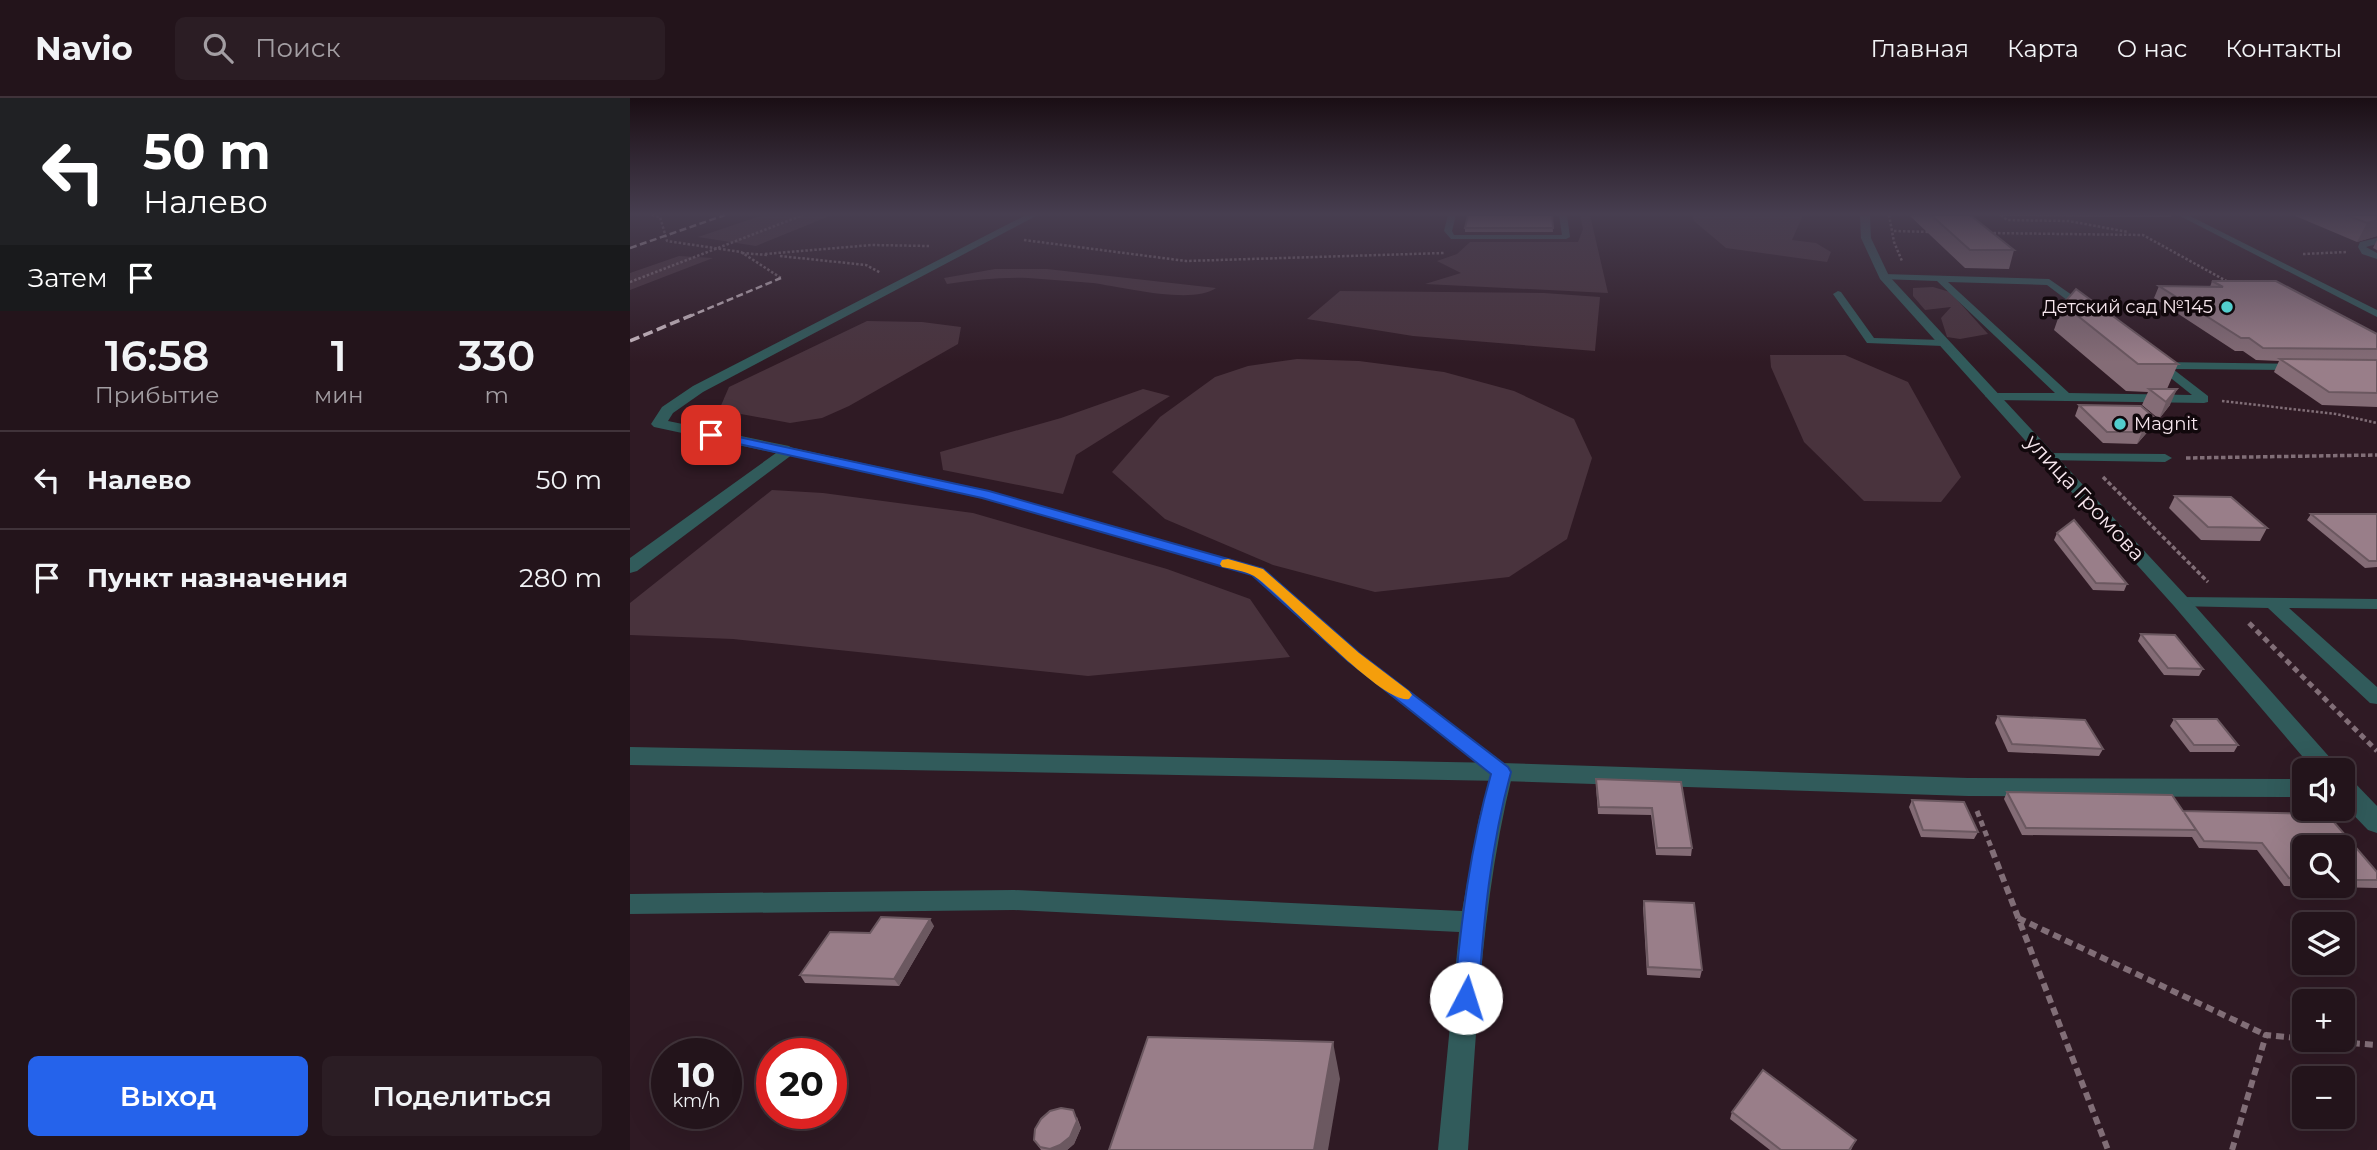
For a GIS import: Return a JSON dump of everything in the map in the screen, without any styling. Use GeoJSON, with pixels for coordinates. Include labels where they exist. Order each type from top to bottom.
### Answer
{"type":"FeatureCollection","features":[{"type":"Feature","properties":{"kind":"street"},"geometry":{"type":"LineString","coordinates":[[789,451],[659,424],[667,410],[698,389],[940,264]]}},
{"type":"Feature","properties":{"kind":"street","name":"улица Громова"},"geometry":{"type":"LineString","coordinates":[[1878,264],[1884,277],[2181,602],[2318,758]]}},
{"type":"Feature","properties":{"kind":"street"},"geometry":{"type":"LineString","coordinates":[[630,567],[789,451]]}},
{"type":"Feature","properties":{"kind":"street"},"geometry":{"type":"LineString","coordinates":[[630,756],[1502,772],[1968,787],[2292,788]]}},
{"type":"Feature","properties":{"kind":"street","name":"улица Громова"},"geometry":{"type":"LineString","coordinates":[[2355,799],[2377,823]]}},
{"type":"Feature","properties":{"kind":"lane"},"geometry":{"type":"LineString","coordinates":[[2280,264],[2377,314]]}},
{"type":"Feature","properties":{"kind":"lane"},"geometry":{"type":"LineString","coordinates":[[1884,277],[2049,282],[2093,315]]}},
{"type":"Feature","properties":{"kind":"lane"},"geometry":{"type":"LineString","coordinates":[[1940,279],[2066,397]]}},
{"type":"Feature","properties":{"kind":"lane"},"geometry":{"type":"LineString","coordinates":[[1838,294],[1871,341],[1943,343]]}},
{"type":"Feature","properties":{"kind":"lane"},"geometry":{"type":"LineString","coordinates":[[2149,356],[2204,399]]}},
{"type":"Feature","properties":{"kind":"lane"},"geometry":{"type":"LineString","coordinates":[[2161,365],[2309,367]]}},
{"type":"Feature","properties":{"kind":"lane"},"geometry":{"type":"LineString","coordinates":[[1992,396],[2204,399]]}},
{"type":"Feature","properties":{"kind":"lane"},"geometry":{"type":"LineString","coordinates":[[789,451],[985,494],[1258,572],[1353,657],[1502,772],[1486,828],[1472,922],[1453,1150]]}},
{"type":"Feature","properties":{"kind":"lane"},"geometry":{"type":"LineString","coordinates":[[2047,457],[2165,458]]}},
{"type":"Feature","properties":{"kind":"lane"},"geometry":{"type":"LineString","coordinates":[[2181,602],[2377,604]]}},
{"type":"Feature","properties":{"kind":"lane"},"geometry":{"type":"LineString","coordinates":[[2274,604],[2377,698]]}},
{"type":"Feature","properties":{"kind":"lane"},"geometry":{"type":"LineString","coordinates":[[630,904],[1014,900],[1472,922]]}},
{"type":"Feature","properties":{"kind":"path"},"geometry":{"type":"LineString","coordinates":[[630,282],[673,264]]}},
{"type":"Feature","properties":{"kind":"path"},"geometry":{"type":"LineString","coordinates":[[759,264],[781,278]]}},
{"type":"Feature","properties":{"kind":"path"},"geometry":{"type":"LineString","coordinates":[[858,264],[866,265],[885,277],[907,282]]}},
{"type":"Feature","properties":{"kind":"path"},"geometry":{"type":"LineString","coordinates":[[1903,264],[1909,278]]}},
{"type":"Feature","properties":{"kind":"path"},"geometry":{"type":"LineString","coordinates":[[2195,264],[2236,287]]}},
{"type":"Feature","properties":{"kind":"path"},"geometry":{"type":"LineString","coordinates":[[2204,399],[2336,414],[2377,423]]}},
{"type":"Feature","properties":{"kind":"path"},"geometry":{"type":"LineString","coordinates":[[2165,458],[2377,455]]}},
{"type":"Feature","properties":{"kind":"path"},"geometry":{"type":"LineString","coordinates":[[2084,457],[2377,751]]}},
{"type":"Feature","properties":{"kind":"path"},"geometry":{"type":"LineString","coordinates":[[1968,787],[2108,1150]]}},
{"type":"Feature","properties":{"kind":"path"},"geometry":{"type":"LineString","coordinates":[[2017,918],[2266,1035],[2292,1038]]}},
{"type":"Feature","properties":{"kind":"path"},"geometry":{"type":"LineString","coordinates":[[2232,1150],[2266,1035]]}},
{"type":"Feature","properties":{"kind":"path"},"geometry":{"type":"LineString","coordinates":[[2355,1043],[2377,1045]]}},
{"type":"Feature","properties":{"kind":"shaded area"},"geometry":{"type":"Polygon","coordinates":[[[656,264],[697,264],[630,290],[630,273],[656,264]]]}},
{"type":"Feature","properties":{"kind":"shaded area"},"geometry":{"type":"Polygon","coordinates":[[[1443,264],[1601,264],[1608,293],[1425,284],[1461,273],[1443,264]]]}},
{"type":"Feature","properties":{"kind":"shaded area"},"geometry":{"type":"Polygon","coordinates":[[[995,269],[1047,269],[1216,288],[1205,293],[1175,295],[1093,283],[1028,278],[947,284],[944,278],[995,269]]]}},
{"type":"Feature","properties":{"kind":"shaded area"},"geometry":{"type":"Polygon","coordinates":[[[1933,287],[1950,292],[1988,334],[1960,339],[1947,337],[1941,318],[1951,307],[1925,310],[1913,296],[1913,288],[1933,287]]]}},
{"type":"Feature","properties":{"kind":"shaded area"},"geometry":{"type":"Polygon","coordinates":[[[1340,291],[1544,293],[1600,297],[1595,351],[1413,336],[1307,319],[1340,291]]]}},
{"type":"Feature","properties":{"kind":"shaded area"},"geometry":{"type":"Polygon","coordinates":[[[867,321],[922,322],[961,327],[958,344],[849,406],[822,418],[790,423],[719,410],[729,387],[867,321]]]}},
{"type":"Feature","properties":{"kind":"shaded area"},"geometry":{"type":"Polygon","coordinates":[[[1770,355],[1845,355],[1908,382],[1961,477],[1941,502],[1864,501],[1804,442],[1771,367],[1770,355]]]}},
{"type":"Feature","properties":{"kind":"shaded area"},"geometry":{"type":"Polygon","coordinates":[[[1297,359],[1359,361],[1444,372],[1514,391],[1574,419],[1592,458],[1567,539],[1509,577],[1375,592],[1273,565],[1165,519],[1112,472],[1160,417],[1215,377],[1248,366],[1297,359]]]}},
{"type":"Feature","properties":{"kind":"shaded area"},"geometry":{"type":"Polygon","coordinates":[[[1143,389],[1170,396],[1076,455],[1063,494],[943,470],[940,452],[1061,418],[1143,389]]]}},
{"type":"Feature","properties":{"kind":"shaded area"},"geometry":{"type":"Polygon","coordinates":[[[772,490],[823,493],[973,513],[1167,569],[1250,599],[1290,657],[1088,676],[733,639],[630,635],[630,603],[772,490]]]}},
{"type":"Feature","properties":{"kind":"building"},"geometry":{"type":"Polygon","coordinates":[[[2212,281],[2276,281],[2377,334],[2377,349],[2263,348],[2249,338],[2241,338],[2159,286],[2223,287],[2212,281]]]}},
{"type":"Feature","properties":{"kind":"building"},"geometry":{"type":"Polygon","coordinates":[[[2076,289],[2178,364],[2138,364],[2063,304],[2076,289]]]}},
{"type":"Feature","properties":{"kind":"building"},"geometry":{"type":"Polygon","coordinates":[[[2280,359],[2377,360],[2377,393],[2329,392],[2280,359]]]}},
{"type":"Feature","properties":{"kind":"building"},"geometry":{"type":"Polygon","coordinates":[[[2149,389],[2177,389],[2166,402],[2149,389]]]}},
{"type":"Feature","properties":{"kind":"building"},"geometry":{"type":"Polygon","coordinates":[[[2079,405],[2141,406],[2155,418],[2142,432],[2107,432],[2079,405]]]}},
{"type":"Feature","properties":{"kind":"building"},"geometry":{"type":"Polygon","coordinates":[[[2175,496],[2231,497],[2267,528],[2208,527],[2175,496]]]}},
{"type":"Feature","properties":{"kind":"building"},"geometry":{"type":"Polygon","coordinates":[[[2311,514],[2377,514],[2377,561],[2369,561],[2311,514]]]}},
{"type":"Feature","properties":{"kind":"building"},"geometry":{"type":"Polygon","coordinates":[[[2074,520],[2127,584],[2096,583],[2057,533],[2074,520]]]}},
{"type":"Feature","properties":{"kind":"building"},"geometry":{"type":"Polygon","coordinates":[[[2141,634],[2175,635],[2203,669],[2168,668],[2141,634]]]}},
{"type":"Feature","properties":{"kind":"building"},"geometry":{"type":"Polygon","coordinates":[[[1998,716],[2085,720],[2103,749],[2012,744],[1998,716]]]}},
{"type":"Feature","properties":{"kind":"building"},"geometry":{"type":"Polygon","coordinates":[[[2174,719],[2217,719],[2238,745],[2194,745],[2174,719]]]}},
{"type":"Feature","properties":{"kind":"building"},"geometry":{"type":"Polygon","coordinates":[[[1596,779],[1681,782],[1692,848],[1657,848],[1652,808],[1599,807],[1596,779]]]}},
{"type":"Feature","properties":{"kind":"building"},"geometry":{"type":"Polygon","coordinates":[[[2007,792],[2172,795],[2183,811],[2292,813],[2292,821],[2333,821],[2345,835],[2292,835],[2292,878],[2289,878],[2262,843],[2204,841],[2184,812],[2196,830],[2026,828],[2007,792]]]}},
{"type":"Feature","properties":{"kind":"building"},"geometry":{"type":"Polygon","coordinates":[[[1912,800],[1964,802],[1978,832],[1923,830],[1912,800]]]}},
{"type":"Feature","properties":{"kind":"building"},"geometry":{"type":"Polygon","coordinates":[[[2355,846],[2377,872],[2377,880],[2355,880],[2355,846]]]}},
{"type":"Feature","properties":{"kind":"building"},"geometry":{"type":"Polygon","coordinates":[[[1644,901],[1694,903],[1702,970],[1648,967],[1644,901]]]}},
{"type":"Feature","properties":{"kind":"building"},"geometry":{"type":"Polygon","coordinates":[[[881,917],[930,919],[894,979],[800,975],[830,932],[870,933],[881,917]]]}},
{"type":"Feature","properties":{"kind":"building"},"geometry":{"type":"Polygon","coordinates":[[[1148,1037],[1333,1042],[1314,1150],[1109,1150],[1148,1037]]]}},
{"type":"Feature","properties":{"kind":"building"},"geometry":{"type":"Polygon","coordinates":[[[1763,1070],[1856,1140],[1849,1150],[1781,1150],[1732,1112],[1763,1070]]]}},
{"type":"Feature","properties":{"kind":"building"},"geometry":{"type":"Polygon","coordinates":[[[1061,1108],[1073,1110],[1077,1121],[1070,1137],[1050,1149],[1040,1147],[1034,1140],[1035,1129],[1050,1111],[1061,1108]]]}},
{"type":"Feature","properties":{"kind":"railway"},"geometry":{"type":"LineString","coordinates":[[688,317],[781,278]]}},
{"type":"Feature","properties":{"kind":"railway"},"geometry":{"type":"LineString","coordinates":[[630,341],[692,315]]}},
{"type":"Feature","properties":{"kind":"slow traffic"},"geometry":{"type":"LineString","coordinates":[[1228,564],[1258,572],[1353,657],[1403,695]]}},
{"type":"Feature","properties":{"kind":"place","name":"Детский сад №145"},"geometry":{"type":"Point","coordinates":[2227,307]}},
{"type":"Feature","properties":{"kind":"place","name":"Magnit"},"geometry":{"type":"Point","coordinates":[2120,424]}},
{"type":"Feature","properties":{"kind":"route"},"geometry":{"type":"LineString","coordinates":[[711,435],[985,494],[1258,572],[1353,657],[1502,772],[1486,828],[1472,922],[1466,998]]}}]}
